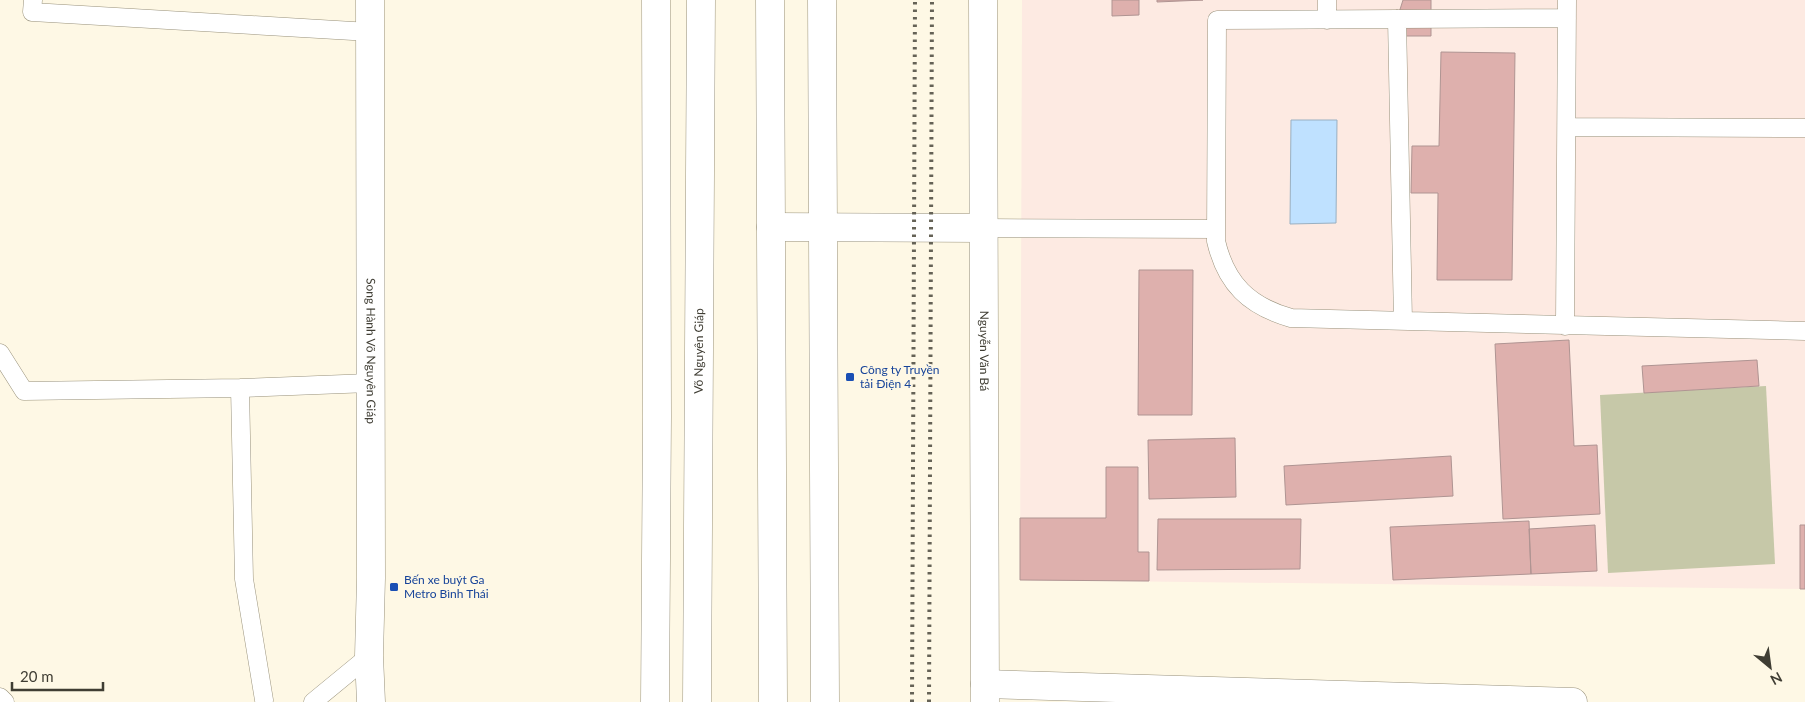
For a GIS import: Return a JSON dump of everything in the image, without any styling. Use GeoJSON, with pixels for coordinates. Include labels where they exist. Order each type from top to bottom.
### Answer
{"type":"FeatureCollection","features":[{"type":"Feature","properties":{"kind":"main road","name":"Song Hành Võ Nguyên Giáp"},"geometry":{"type":"LineString","coordinates":[[370,0],[371,578],[369,656],[371,702]]}},
{"type":"Feature","properties":{"kind":"main road"},"geometry":{"type":"LineString","coordinates":[[654,702],[657,427],[656,0]]}},
{"type":"Feature","properties":{"kind":"main road","name":"Võ Nguyên Giáp"},"geometry":{"type":"LineString","coordinates":[[697,702],[701,0]]}},
{"type":"Feature","properties":{"kind":"main road"},"geometry":{"type":"LineString","coordinates":[[770,0],[772,702]]}},
{"type":"Feature","properties":{"kind":"main road"},"geometry":{"type":"LineString","coordinates":[[822,0],[825,702]]}},
{"type":"Feature","properties":{"kind":"main road","name":"Nguyễn Văn Bá"},"geometry":{"type":"LineString","coordinates":[[982,0],[985,693]]}},
{"type":"Feature","properties":{"kind":"main road"},"geometry":{"type":"LineString","coordinates":[[771,227],[983,228]]}},
{"type":"Feature","properties":{"kind":"main road"},"geometry":{"type":"LineString","coordinates":[[985,693],[1573,702]]}},
{"type":"Feature","properties":{"kind":"lane"},"geometry":{"type":"LineString","coordinates":[[33,0],[32,12],[370,32]]}},
{"type":"Feature","properties":{"kind":"lane"},"geometry":{"type":"LineString","coordinates":[[1327,0],[1327,20]]}},
{"type":"Feature","properties":{"kind":"lane"},"geometry":{"type":"LineString","coordinates":[[1565,326],[1568,0]]}},
{"type":"Feature","properties":{"kind":"lane"},"geometry":{"type":"LineString","coordinates":[[1567,18],[1217,20],[1216,241],[1226,272],[1247,297],[1260,306],[1291,318],[1805,331]]}},
{"type":"Feature","properties":{"kind":"lane"},"geometry":{"type":"LineString","coordinates":[[1397,19],[1403,321]]}},
{"type":"Feature","properties":{"kind":"lane"},"geometry":{"type":"LineString","coordinates":[[1567,127],[1805,128]]}},
{"type":"Feature","properties":{"kind":"lane"},"geometry":{"type":"LineString","coordinates":[[983,228],[1216,229]]}},
{"type":"Feature","properties":{"kind":"lane"},"geometry":{"type":"LineString","coordinates":[[0,353],[24,391],[240,388],[370,383]]}},
{"type":"Feature","properties":{"kind":"lane"},"geometry":{"type":"LineString","coordinates":[[240,388],[244,580],[264,700]]}},
{"type":"Feature","properties":{"kind":"lane"},"geometry":{"type":"LineString","coordinates":[[313,702],[369,656]]}},
{"type":"Feature","properties":{"kind":"lane"},"geometry":{"type":"LineString","coordinates":[[0,696],[5,702]]}},
{"type":"Feature","properties":{"kind":"shaded area"},"geometry":{"type":"Polygon","coordinates":[[[1022,0],[1805,0],[1805,589],[1020,580],[1022,0]]]}},
{"type":"Feature","properties":{"kind":"green space"},"geometry":{"type":"Polygon","coordinates":[[[1766,386],[1775,564],[1608,573],[1600,395],[1766,386]]]}},
{"type":"Feature","properties":{"kind":"water"},"geometry":{"type":"Polygon","coordinates":[[[1291,120],[1337,120],[1336,223],[1290,224],[1291,120]]]}},
{"type":"Feature","properties":{"kind":"building"},"geometry":{"type":"Polygon","coordinates":[[[1112,0],[1139,0],[1139,15],[1112,16],[1112,0]]]}},
{"type":"Feature","properties":{"kind":"building"},"geometry":{"type":"Polygon","coordinates":[[[1157,0],[1203,0],[1157,2],[1157,0]]]}},
{"type":"Feature","properties":{"kind":"building"},"geometry":{"type":"Polygon","coordinates":[[[1403,0],[1431,0],[1431,36],[1404,36],[1397,19],[1403,0]]]}},
{"type":"Feature","properties":{"kind":"building"},"geometry":{"type":"Polygon","coordinates":[[[1441,52],[1515,53],[1512,280],[1437,280],[1438,193],[1411,193],[1412,146],[1439,146],[1441,52]]]}},
{"type":"Feature","properties":{"kind":"building"},"geometry":{"type":"Polygon","coordinates":[[[1139,270],[1193,270],[1192,415],[1138,415],[1139,270]]]}},
{"type":"Feature","properties":{"kind":"building"},"geometry":{"type":"Polygon","coordinates":[[[1569,340],[1574,446],[1597,445],[1600,514],[1503,519],[1495,344],[1569,340]]]}},
{"type":"Feature","properties":{"kind":"building"},"geometry":{"type":"Polygon","coordinates":[[[1757,360],[1759,386],[1644,393],[1642,366],[1757,360]]]}},
{"type":"Feature","properties":{"kind":"building"},"geometry":{"type":"Polygon","coordinates":[[[1235,438],[1236,497],[1149,499],[1148,440],[1235,438]]]}},
{"type":"Feature","properties":{"kind":"building"},"geometry":{"type":"Polygon","coordinates":[[[1451,456],[1453,496],[1286,505],[1284,466],[1451,456]]]}},
{"type":"Feature","properties":{"kind":"building"},"geometry":{"type":"Polygon","coordinates":[[[1106,467],[1138,467],[1138,552],[1149,552],[1149,581],[1020,580],[1020,518],[1106,518],[1106,467]]]}},
{"type":"Feature","properties":{"kind":"building"},"geometry":{"type":"Polygon","coordinates":[[[1158,519],[1301,519],[1300,569],[1157,570],[1158,519]]]}},
{"type":"Feature","properties":{"kind":"building"},"geometry":{"type":"Polygon","coordinates":[[[1529,521],[1531,574],[1393,580],[1390,527],[1529,521]]]}},
{"type":"Feature","properties":{"kind":"building"},"geometry":{"type":"Polygon","coordinates":[[[1595,525],[1597,571],[1531,574],[1529,529],[1595,525]]]}},
{"type":"Feature","properties":{"kind":"building"},"geometry":{"type":"Polygon","coordinates":[[[1800,525],[1805,525],[1805,589],[1800,589],[1800,525]]]}},
{"type":"Feature","properties":{"kind":"railway"},"geometry":{"type":"LineString","coordinates":[[912,702],[915,0]]}},
{"type":"Feature","properties":{"kind":"railway"},"geometry":{"type":"LineString","coordinates":[[929,702],[932,0]]}},
{"type":"Feature","properties":{"kind":"place","name":"Công ty Truyền tải Điện 4"},"geometry":{"type":"Point","coordinates":[850,377]}},
{"type":"Feature","properties":{"kind":"place","name":"Bến xe buýt Ga Metro Bình Thái"},"geometry":{"type":"Point","coordinates":[394,587]}}]}
